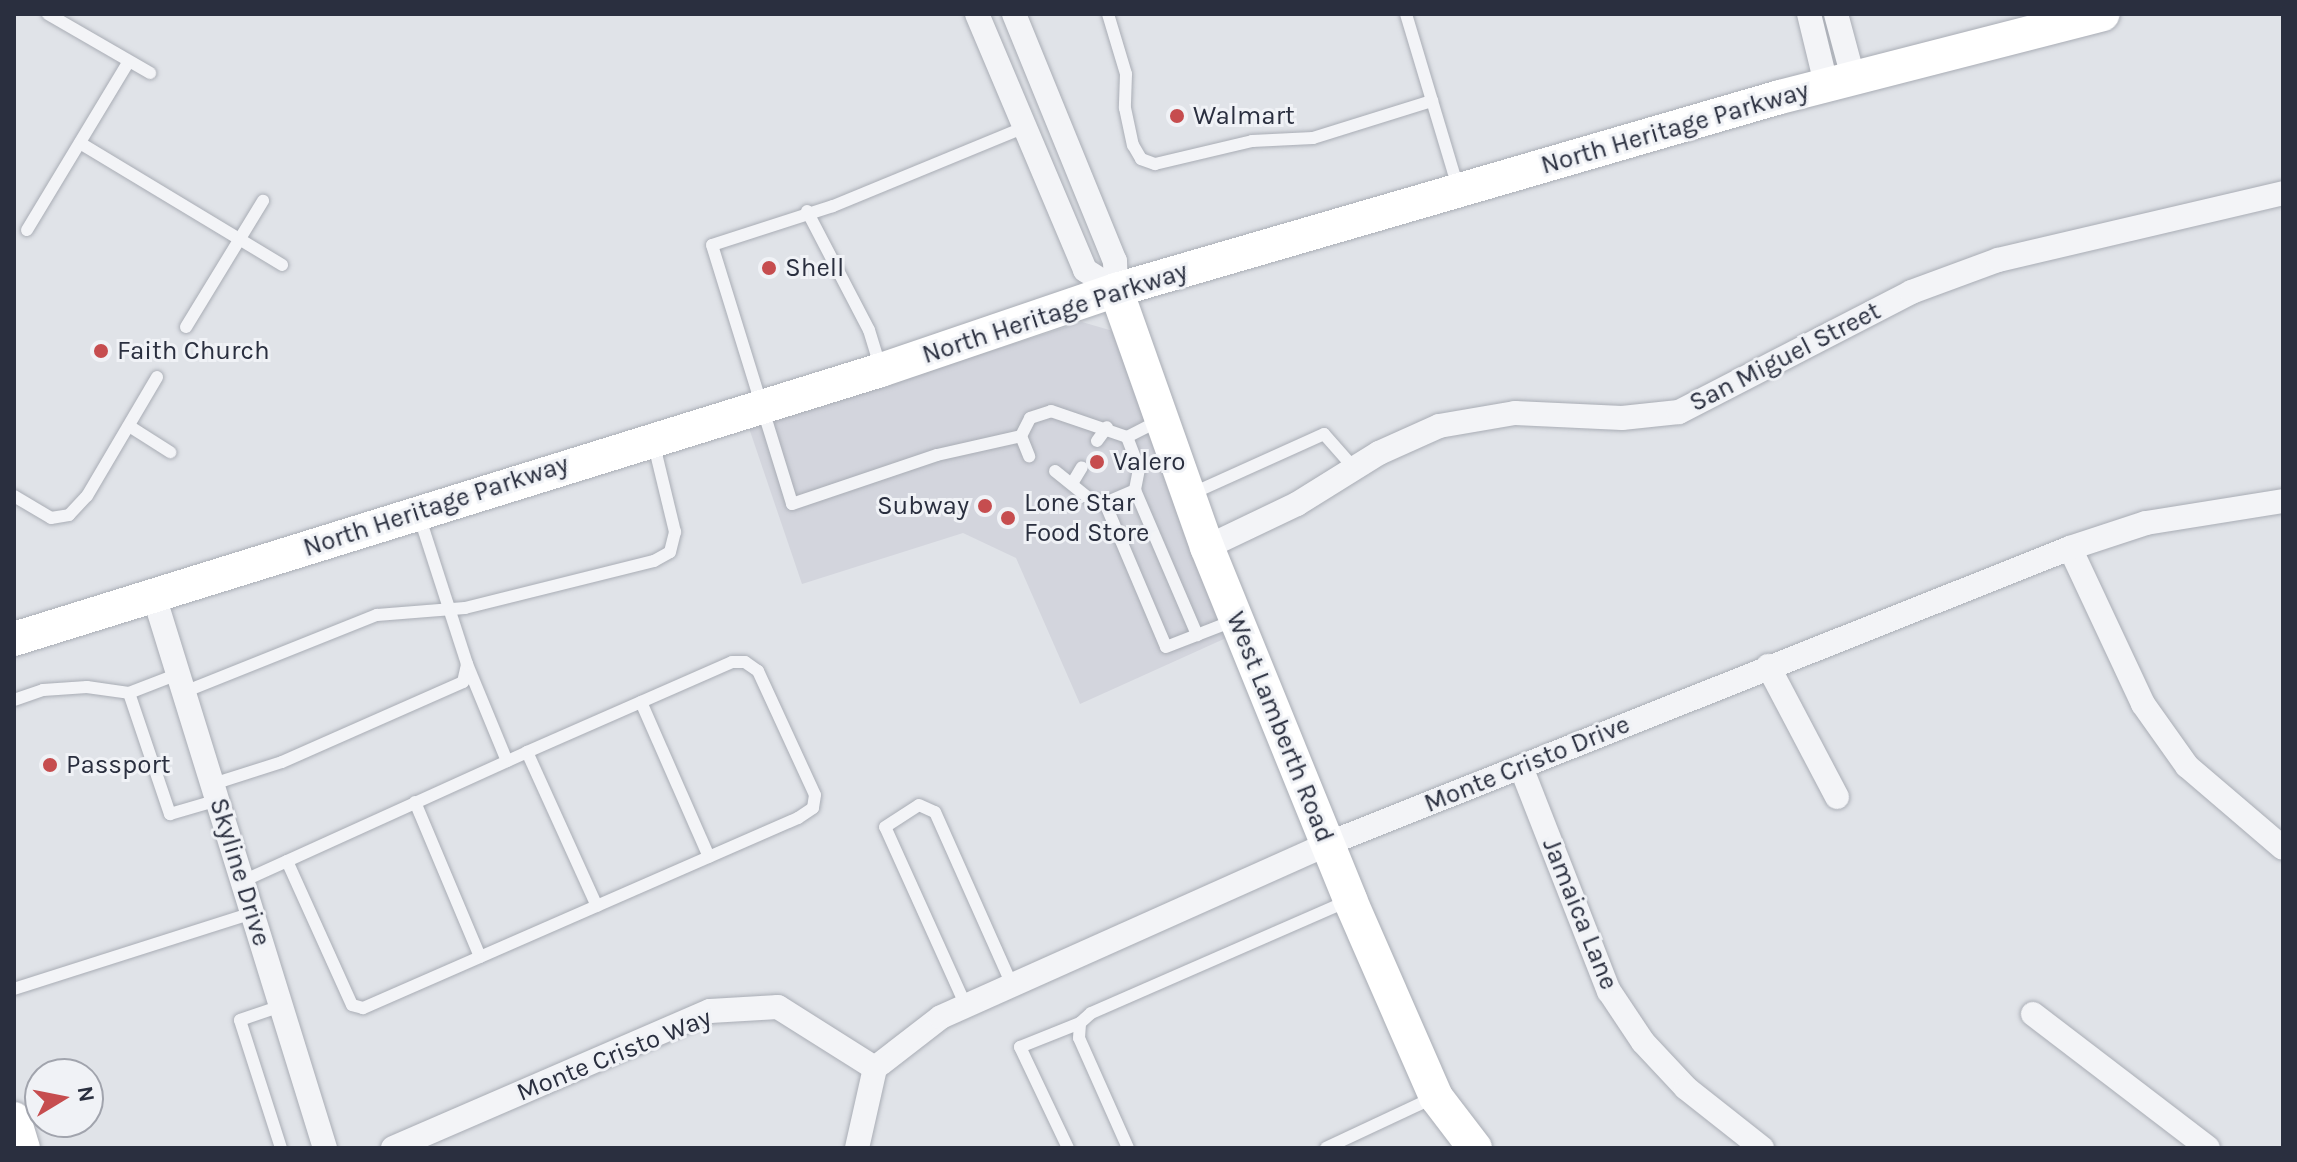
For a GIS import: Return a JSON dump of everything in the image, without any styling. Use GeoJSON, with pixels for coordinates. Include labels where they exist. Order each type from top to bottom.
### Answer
{"type":"FeatureCollection","features":[{"type":"Feature","properties":{"kind":"main road","name":"North Heritage Parkway"},"geometry":{"type":"LineString","coordinates":[[14,639],[761,403],[881,370],[1116,290],[1840,80],[2103,14]]}},
{"type":"Feature","properties":{"kind":"main road","name":"West Lamberth Road"},"geometry":{"type":"LineString","coordinates":[[1116,290],[1207,547],[1350,900],[1436,1097],[1475,1148]]}},
{"type":"Feature","properties":{"kind":"main road"},"geometry":{"type":"LineString","coordinates":[[14,1119],[23,1148]]}},
{"type":"Feature","properties":{"kind":"street"},"geometry":{"type":"LineString","coordinates":[[977,14],[1085,270],[1116,290]]}},
{"type":"Feature","properties":{"kind":"street","name":"West Lamberth Road"},"geometry":{"type":"LineString","coordinates":[[1014,14],[1115,261],[1116,290]]}},
{"type":"Feature","properties":{"kind":"street"},"geometry":{"type":"LineString","coordinates":[[1809,14],[1840,80]]}},
{"type":"Feature","properties":{"kind":"street"},"geometry":{"type":"LineString","coordinates":[[1836,14],[1840,80]]}},
{"type":"Feature","properties":{"kind":"street","name":"San Miguel Street"},"geometry":{"type":"LineString","coordinates":[[1207,547],[1297,504],[1354,468],[1439,426],[1515,413],[1622,418],[1679,412],[1911,292],[1969,271],[2283,193]]}},
{"type":"Feature","properties":{"kind":"street","name":"Monte Cristo Drive"},"geometry":{"type":"LineString","coordinates":[[875,1068],[941,1017],[1012,985],[1327,844],[1768,666],[2070,548],[2146,523],[2283,501]]}},
{"type":"Feature","properties":{"kind":"street"},"geometry":{"type":"LineString","coordinates":[[2070,548],[2143,704],[2187,766],[2283,848]]}},
{"type":"Feature","properties":{"kind":"street","name":"Skyline Drive"},"geometry":{"type":"LineString","coordinates":[[154,596],[325,1148]]}},
{"type":"Feature","properties":{"kind":"street"},"geometry":{"type":"LineString","coordinates":[[1768,666],[1837,797]]}},
{"type":"Feature","properties":{"kind":"street","name":"Jamaica Lane"},"geometry":{"type":"LineString","coordinates":[[1521,767],[1609,991],[1643,1042],[1686,1088],[1762,1148]]}},
{"type":"Feature","properties":{"kind":"street","name":"Monte Cristo Way"},"geometry":{"type":"LineString","coordinates":[[393,1148],[710,1011],[778,1007],[875,1068]]}},
{"type":"Feature","properties":{"kind":"street"},"geometry":{"type":"LineString","coordinates":[[2033,1014],[2208,1148]]}},
{"type":"Feature","properties":{"kind":"street"},"geometry":{"type":"LineString","coordinates":[[857,1148],[875,1068]]}},
{"type":"Feature","properties":{"kind":"lane"},"geometry":{"type":"LineString","coordinates":[[48,14],[150,73]]}},
{"type":"Feature","properties":{"kind":"lane"},"geometry":{"type":"LineString","coordinates":[[1108,14],[1126,74],[1125,108],[1133,145],[1141,159],[1155,164],[1252,141],[1313,138],[1432,101]]}},
{"type":"Feature","properties":{"kind":"lane"},"geometry":{"type":"LineString","coordinates":[[1406,14],[1459,190]]}},
{"type":"Feature","properties":{"kind":"lane"},"geometry":{"type":"LineString","coordinates":[[27,230],[129,61]]}},
{"type":"Feature","properties":{"kind":"lane"},"geometry":{"type":"LineString","coordinates":[[1021,436],[937,455],[792,504],[712,245],[807,211],[833,206],[1025,127]]}},
{"type":"Feature","properties":{"kind":"lane"},"geometry":{"type":"LineString","coordinates":[[80,143],[282,265]]}},
{"type":"Feature","properties":{"kind":"lane"},"geometry":{"type":"LineString","coordinates":[[186,327],[237,238],[263,201]]}},
{"type":"Feature","properties":{"kind":"lane"},"geometry":{"type":"LineString","coordinates":[[807,211],[869,330],[881,370]]}},
{"type":"Feature","properties":{"kind":"lane"},"geometry":{"type":"LineString","coordinates":[[14,496],[51,518],[69,515],[87,496],[157,377]]}},
{"type":"Feature","properties":{"kind":"lane"},"geometry":{"type":"LineString","coordinates":[[1029,456],[1021,436],[1030,418],[1051,411],[1062,419],[1107,427],[1127,437],[1139,469],[1135,490],[1197,635]]}},
{"type":"Feature","properties":{"kind":"lane"},"geometry":{"type":"LineString","coordinates":[[1127,437],[1162,419]]}},
{"type":"Feature","properties":{"kind":"lane"},"geometry":{"type":"LineString","coordinates":[[129,426],[170,452]]}},
{"type":"Feature","properties":{"kind":"lane"},"geometry":{"type":"LineString","coordinates":[[1097,441],[1107,427]]}},
{"type":"Feature","properties":{"kind":"lane"},"geometry":{"type":"LineString","coordinates":[[1189,495],[1324,434],[1354,468]]}},
{"type":"Feature","properties":{"kind":"lane"},"geometry":{"type":"LineString","coordinates":[[14,700],[43,690],[87,687],[129,693],[181,683],[377,615],[447,608],[654,561],[670,552],[675,532],[652,438]]}},
{"type":"Feature","properties":{"kind":"lane"},"geometry":{"type":"LineString","coordinates":[[1073,482],[1082,467]]}},
{"type":"Feature","properties":{"kind":"lane"},"geometry":{"type":"LineString","coordinates":[[1055,471],[1073,482],[1091,500],[1105,503],[1135,490]]}},
{"type":"Feature","properties":{"kind":"lane"},"geometry":{"type":"LineString","coordinates":[[1105,503],[1166,647],[1236,620]]}},
{"type":"Feature","properties":{"kind":"lane"},"geometry":{"type":"LineString","coordinates":[[418,512],[467,664],[507,761]]}},
{"type":"Feature","properties":{"kind":"lane"},"geometry":{"type":"LineString","coordinates":[[243,881],[415,802],[732,662],[745,662],[758,671],[815,795],[813,808],[798,818],[372,1005],[352,1005],[287,861]]}},
{"type":"Feature","properties":{"kind":"lane"},"geometry":{"type":"LineString","coordinates":[[129,693],[170,814],[463,682],[467,664]]}},
{"type":"Feature","properties":{"kind":"lane"},"geometry":{"type":"LineString","coordinates":[[641,702],[709,857]]}},
{"type":"Feature","properties":{"kind":"lane"},"geometry":{"type":"LineString","coordinates":[[527,752],[597,906]]}},
{"type":"Feature","properties":{"kind":"lane"},"geometry":{"type":"LineString","coordinates":[[415,802],[480,957]]}},
{"type":"Feature","properties":{"kind":"lane"},"geometry":{"type":"LineString","coordinates":[[966,1006],[885,827],[919,805],[935,812],[1012,985]]}},
{"type":"Feature","properties":{"kind":"lane"},"geometry":{"type":"LineString","coordinates":[[1068,1148],[1020,1047],[1080,1023],[1091,1013],[1350,900]]}},
{"type":"Feature","properties":{"kind":"lane"},"geometry":{"type":"LineString","coordinates":[[14,989],[252,913]]}},
{"type":"Feature","properties":{"kind":"lane"},"geometry":{"type":"LineString","coordinates":[[281,1006],[240,1020],[281,1148]]}},
{"type":"Feature","properties":{"kind":"lane"},"geometry":{"type":"LineString","coordinates":[[1080,1023],[1079,1038],[1128,1148]]}},
{"type":"Feature","properties":{"kind":"lane"},"geometry":{"type":"LineString","coordinates":[[1326,1148],[1436,1097]]}},
{"type":"Feature","properties":{"kind":"shaded area"},"geometry":{"type":"Polygon","coordinates":[[[1082,322],[1113,331],[1235,634],[1080,704],[1016,558],[963,533],[802,584],[749,428],[1082,322]]]}},
{"type":"Feature","properties":{"kind":"place","name":"Walmart"},"geometry":{"type":"Point","coordinates":[1177,116]}},
{"type":"Feature","properties":{"kind":"place","name":"Shell"},"geometry":{"type":"Point","coordinates":[769,268]}},
{"type":"Feature","properties":{"kind":"place","name":"Faith Church"},"geometry":{"type":"Point","coordinates":[101,351]}},
{"type":"Feature","properties":{"kind":"place","name":"Valero"},"geometry":{"type":"Point","coordinates":[1097,462]}},
{"type":"Feature","properties":{"kind":"place","name":"Subway"},"geometry":{"type":"Point","coordinates":[985,506]}},
{"type":"Feature","properties":{"kind":"place","name":"Lone Star Food Store"},"geometry":{"type":"Point","coordinates":[1008,518]}},
{"type":"Feature","properties":{"kind":"place","name":"Passport"},"geometry":{"type":"Point","coordinates":[50,765]}}]}
